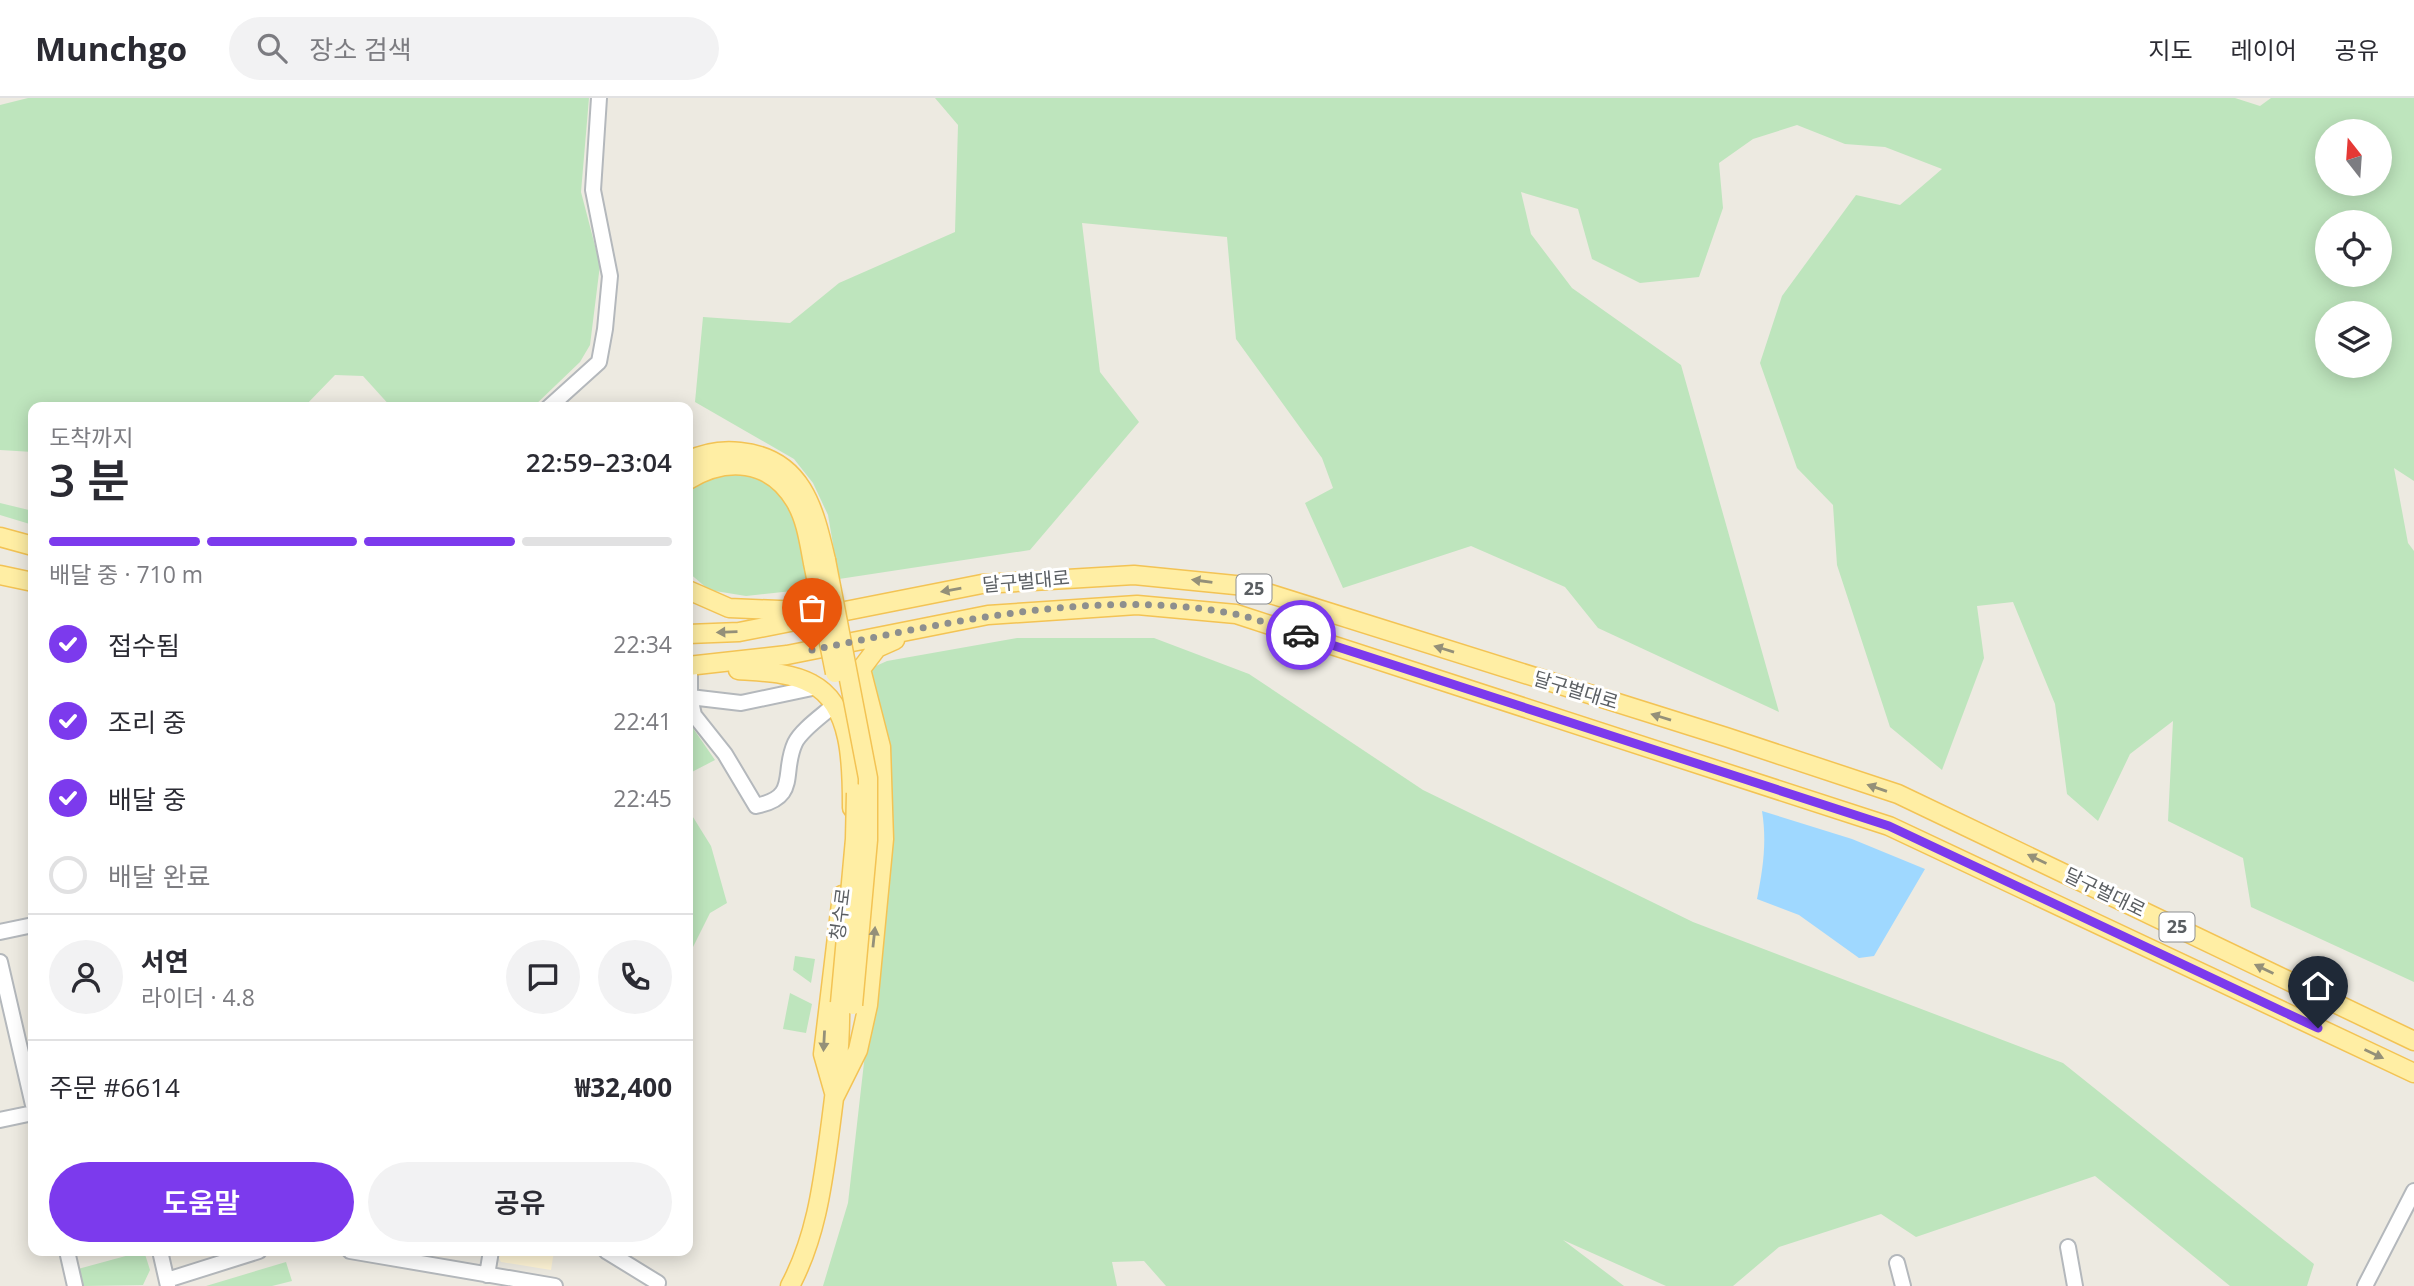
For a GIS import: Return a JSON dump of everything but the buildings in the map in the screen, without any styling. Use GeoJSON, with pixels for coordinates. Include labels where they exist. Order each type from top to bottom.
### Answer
{"type":"FeatureCollection","features":[{"type":"Feature","properties":{"kind":"main road"},"geometry":{"type":"LineString","coordinates":[[693,460],[726,450],[758,454],[780,464],[801,486],[816,518],[819,562],[856,779],[853,1004],[858,1050],[835,1096]]}},
{"type":"Feature","properties":{"kind":"main road"},"geometry":{"type":"LineString","coordinates":[[693,477],[709,468],[736,464],[761,469],[786,487],[797,503],[819,562]]}},
{"type":"Feature","properties":{"kind":"main road"},"geometry":{"type":"LineString","coordinates":[[0,537],[28,545]]}},
{"type":"Feature","properties":{"kind":"main road"},"geometry":{"type":"LineString","coordinates":[[0,575],[28,581]]}},
{"type":"Feature","properties":{"kind":"main road","name":"달구벌대로"},"geometry":{"type":"LineString","coordinates":[[693,634],[738,632],[982,584],[1090,576],[1178,577],[1245,586],[1726,737],[1898,794],[2414,1041]]}},
{"type":"Feature","properties":{"kind":"main road"},"geometry":{"type":"LineString","coordinates":[[693,592],[729,608],[806,611],[860,606]]}},
{"type":"Feature","properties":{"kind":"main road","name":"달구벌대로"},"geometry":{"type":"LineString","coordinates":[[694,665],[777,657],[988,615],[1137,605],[1236,614],[1889,826],[2414,1073]]}},
{"type":"Feature","properties":{"kind":"main road","name":"청수로"},"geometry":{"type":"LineString","coordinates":[[790,1286],[805,1253],[819,1209],[841,1046],[853,1004],[884,839],[881,747],[861,669],[866,659],[905,631]]}},
{"type":"Feature","properties":{"kind":"main road"},"geometry":{"type":"LineString","coordinates":[[694,665],[784,674],[817,687],[834,705]]}},
{"type":"Feature","properties":{"kind":"main road","name":"청수로"},"geometry":{"type":"LineString","coordinates":[[834,705],[844,730],[852,770],[852,821],[823,1054],[835,1096]]}},
{"type":"Feature","properties":{"kind":"street"},"geometry":{"type":"LineString","coordinates":[[555,402],[599,362],[606,329],[610,276],[593,190],[599,98]]}},
{"type":"Feature","properties":{"kind":"street"},"geometry":{"type":"LineString","coordinates":[[693,697],[741,703],[817,687]]}},
{"type":"Feature","properties":{"kind":"street"},"geometry":{"type":"LineString","coordinates":[[693,710],[725,754],[756,806],[773,803],[782,796],[795,742],[834,705]]}},
{"type":"Feature","properties":{"kind":"street"},"geometry":{"type":"LineString","coordinates":[[0,932],[28,926]]}},
{"type":"Feature","properties":{"kind":"street"},"geometry":{"type":"LineString","coordinates":[[0,962],[28,1083]]}},
{"type":"Feature","properties":{"kind":"street"},"geometry":{"type":"LineString","coordinates":[[0,1120],[28,1114]]}},
{"type":"Feature","properties":{"kind":"street"},"geometry":{"type":"LineString","coordinates":[[2365,1286],[2414,1191]]}},
{"type":"Feature","properties":{"kind":"street"},"geometry":{"type":"LineString","coordinates":[[2068,1247],[2075,1286]]}},
{"type":"Feature","properties":{"kind":"street"},"geometry":{"type":"LineString","coordinates":[[68,1256],[75,1286]]}},
{"type":"Feature","properties":{"kind":"street"},"geometry":{"type":"LineString","coordinates":[[161,1256],[168,1283],[245,1256]]}},
{"type":"Feature","properties":{"kind":"street"},"geometry":{"type":"LineString","coordinates":[[379,1256],[555,1286]]}},
{"type":"Feature","properties":{"kind":"street"},"geometry":{"type":"LineString","coordinates":[[487,1275],[490,1256]]}},
{"type":"Feature","properties":{"kind":"street"},"geometry":{"type":"LineString","coordinates":[[614,1256],[658,1283],[657,1286]]}},
{"type":"Feature","properties":{"kind":"street"},"geometry":{"type":"LineString","coordinates":[[1897,1263],[1903,1286]]}},
{"type":"Feature","properties":{"kind":"shaded area"},"geometry":{"type":"Polygon","coordinates":[[[498,1256],[553,1256],[551,1270],[501,1262],[498,1256]]]}},
{"type":"Feature","properties":{"kind":"green space"},"geometry":{"type":"Polygon","coordinates":[[[28,98],[589,98],[581,192],[600,265],[590,345],[580,362],[538,402],[387,402],[363,376],[335,375],[309,402],[28,402],[28,452],[0,450],[0,105],[28,98]]]}},
{"type":"Feature","properties":{"kind":"green space"},"geometry":{"type":"Polygon","coordinates":[[[935,98],[2235,98],[2260,106],[2271,98],[2414,98],[2414,481],[2394,468],[2408,543],[2414,551],[2414,982],[2251,907],[2243,858],[2168,821],[2173,721],[2130,754],[2098,821],[2067,794],[2055,704],[2013,602],[1977,606],[1984,658],[1942,770],[1890,727],[1837,565],[1833,505],[1797,468],[1760,363],[1782,296],[1856,195],[1900,205],[1942,169],[1885,147],[1845,144],[1797,125],[1753,139],[1719,163],[1723,208],[1699,277],[1640,283],[1592,259],[1578,209],[1521,192],[1531,234],[1572,288],[1681,365],[1779,712],[1598,628],[1565,587],[1471,546],[1343,588],[1305,503],[1333,488],[1322,458],[1236,339],[1227,237],[1082,223],[1100,372],[1139,422],[1030,550],[839,579],[828,515],[813,483],[794,459],[695,402],[703,317],[790,323],[839,283],[955,232],[958,125],[935,98]]]}},
{"type":"Feature","properties":{"kind":"green space"},"geometry":{"type":"Polygon","coordinates":[[[737,468],[773,487],[785,500],[799,531],[811,589],[746,596],[709,590],[693,576],[693,485],[704,475],[737,468]]]}},
{"type":"Feature","properties":{"kind":"green space"},"geometry":{"type":"Polygon","coordinates":[[[0,503],[28,510],[28,523],[0,515],[0,503]]]}},
{"type":"Feature","properties":{"kind":"green space"},"geometry":{"type":"Polygon","coordinates":[[[1017,638],[1154,638],[1249,674],[1423,790],[1693,922],[2063,1063],[2314,1264],[2307,1286],[2230,1286],[2095,1176],[1916,1237],[1881,1214],[1779,1247],[1733,1286],[1666,1286],[1563,1240],[1624,1286],[1166,1286],[1144,1261],[1112,1262],[1117,1286],[823,1286],[848,1203],[892,817],[888,756],[867,670],[887,661],[1017,638]]]}},
{"type":"Feature","properties":{"kind":"green space"},"geometry":{"type":"Polygon","coordinates":[[[693,728],[715,760],[693,771],[693,728]]]}},
{"type":"Feature","properties":{"kind":"green space"},"geometry":{"type":"Polygon","coordinates":[[[693,817],[711,846],[727,903],[710,913],[693,947],[693,817]]]}},
{"type":"Feature","properties":{"kind":"green space"},"geometry":{"type":"Polygon","coordinates":[[[795,956],[815,959],[811,983],[793,970],[795,956]]]}},
{"type":"Feature","properties":{"kind":"green space"},"geometry":{"type":"Polygon","coordinates":[[[790,993],[812,1004],[806,1033],[783,1029],[790,993]]]}},
{"type":"Feature","properties":{"kind":"green space"},"geometry":{"type":"Polygon","coordinates":[[[126,1256],[146,1256],[150,1270],[143,1285],[83,1286],[78,1269],[126,1256]]]}},
{"type":"Feature","properties":{"kind":"green space"},"geometry":{"type":"Polygon","coordinates":[[[286,1262],[292,1281],[272,1286],[206,1286],[286,1262]]]}},
{"type":"Feature","properties":{"kind":"water"},"geometry":{"type":"Polygon","coordinates":[[[1762,811],[1852,839],[1925,869],[1874,956],[1859,958],[1799,915],[1757,899],[1764,855],[1762,811]]]}},
{"type":"Feature","properties":{"kind":"way so far"},"geometry":{"type":"LineString","coordinates":[[812,650],[988,615],[1137,605],[1236,614],[1301,635]]}},
{"type":"Feature","properties":{"kind":"route"},"geometry":{"type":"LineString","coordinates":[[1301,635],[1889,826],[2318,1028]]}}]}
